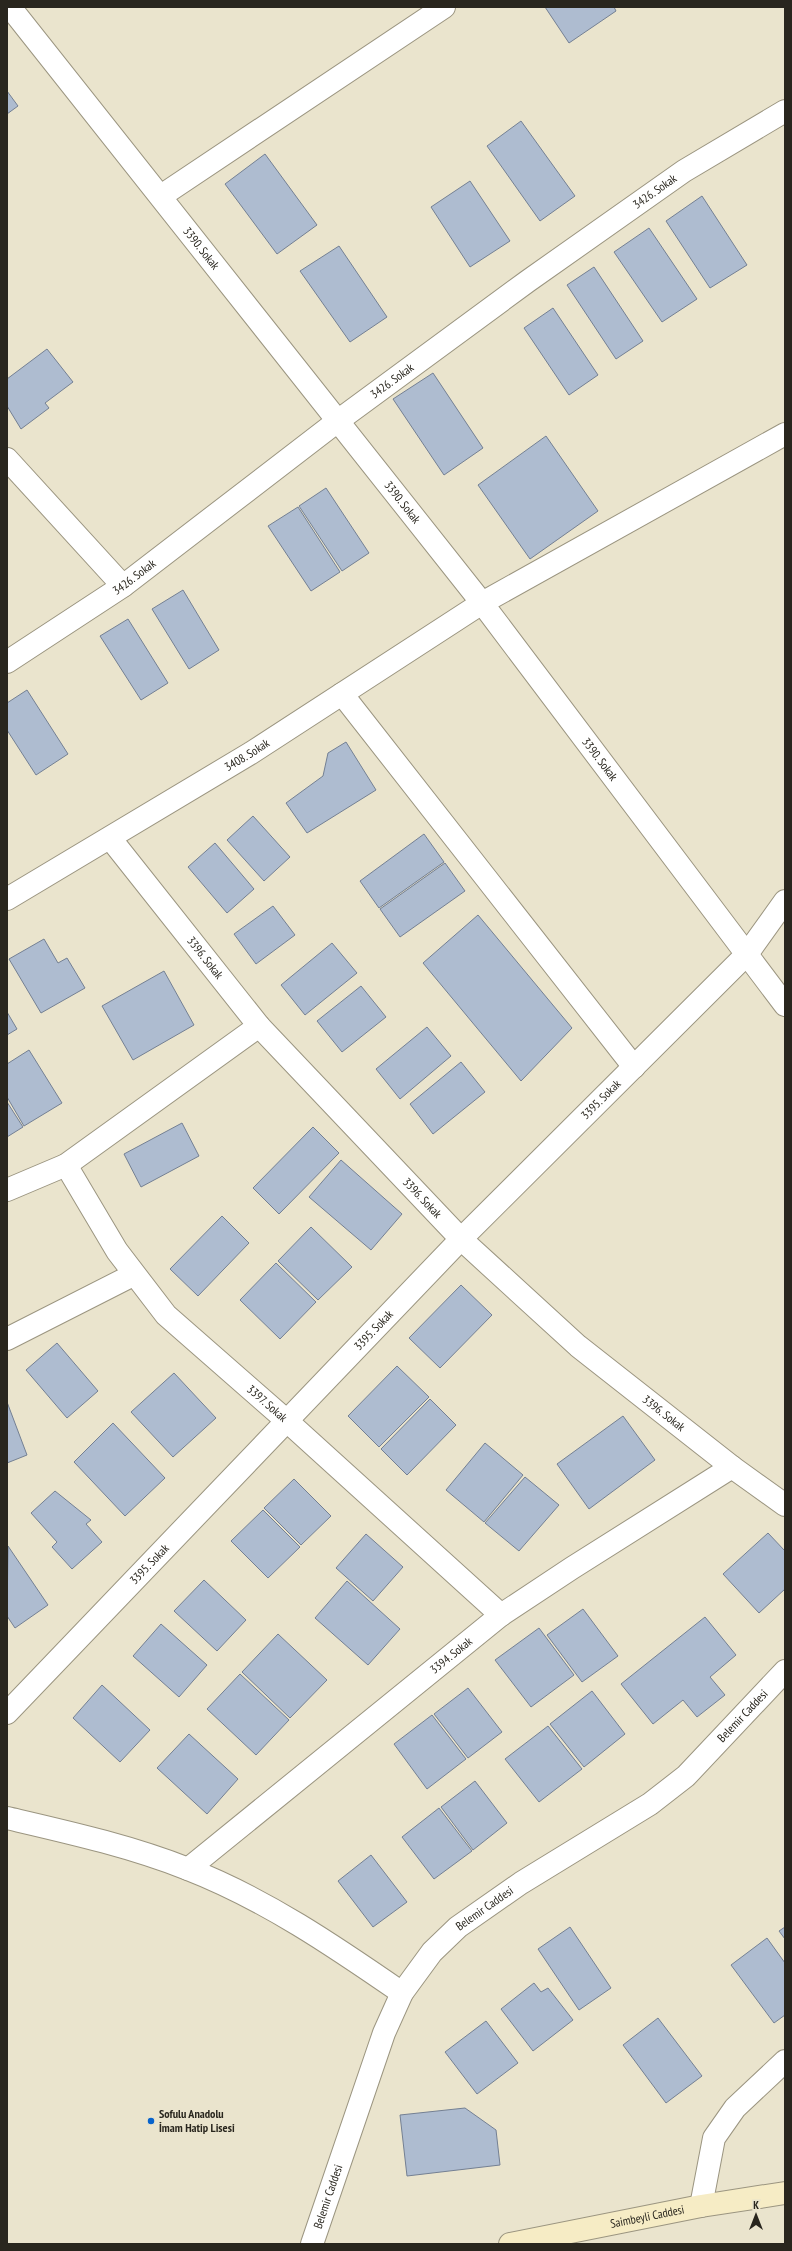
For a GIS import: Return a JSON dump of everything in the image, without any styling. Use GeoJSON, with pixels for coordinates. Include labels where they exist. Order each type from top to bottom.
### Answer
{"type":"FeatureCollection","features":[{"type":"Feature","properties":{"kind":"main road","name":"Saimbeyli Caddesi"},"geometry":{"type":"LineString","coordinates":[[510,2244],[701,2206],[785,2193]]}},
{"type":"Feature","properties":{"kind":"street","name":"3390. Sokak"},"geometry":{"type":"LineString","coordinates":[[10,7],[482,603],[785,1005]]}},
{"type":"Feature","properties":{"kind":"street"},"geometry":{"type":"LineString","coordinates":[[161,196],[444,7]]}},
{"type":"Feature","properties":{"kind":"street","name":"3426. Sokak"},"geometry":{"type":"LineString","coordinates":[[7,662],[123,586],[338,420],[528,281],[684,171],[785,111]]}},
{"type":"Feature","properties":{"kind":"street","name":"3408. Sokak"},"geometry":{"type":"LineString","coordinates":[[7,899],[251,753],[482,603],[785,434]]}},
{"type":"Feature","properties":{"kind":"street"},"geometry":{"type":"LineString","coordinates":[[7,459],[123,586]]}},
{"type":"Feature","properties":{"kind":"street"},"geometry":{"type":"LineString","coordinates":[[342,694],[634,1067]]}},
{"type":"Feature","properties":{"kind":"street","name":"3396. Sokak"},"geometry":{"type":"LineString","coordinates":[[110,838],[259,1026],[461,1239],[578,1346],[732,1467],[785,1505]]}},
{"type":"Feature","properties":{"kind":"street","name":"3395. Sokak"},"geometry":{"type":"LineString","coordinates":[[7,1713],[461,1239],[747,954],[785,901]]}},
{"type":"Feature","properties":{"kind":"street"},"geometry":{"type":"LineString","coordinates":[[7,1190],[66,1165],[259,1026]]}},
{"type":"Feature","properties":{"kind":"street","name":"3397. Sokak"},"geometry":{"type":"LineString","coordinates":[[66,1165],[117,1252],[133,1275],[166,1315],[501,1615]]}},
{"type":"Feature","properties":{"kind":"street"},"geometry":{"type":"LineString","coordinates":[[7,1339],[133,1275]]}},
{"type":"Feature","properties":{"kind":"street","name":"3394. Sokak"},"geometry":{"type":"LineString","coordinates":[[188,1869],[501,1615],[572,1568],[732,1467]]}},
{"type":"Feature","properties":{"kind":"street","name":"Belemir Caddesi"},"geometry":{"type":"LineString","coordinates":[[312,2244],[384,2033],[402,1993],[432,1952],[458,1927],[521,1883],[650,1804],[686,1776],[785,1671]]}},
{"type":"Feature","properties":{"kind":"street"},"geometry":{"type":"LineString","coordinates":[[7,1818],[111,1844],[188,1869],[273,1910],[330,1943],[402,1993]]}},
{"type":"Feature","properties":{"kind":"street"},"geometry":{"type":"LineString","coordinates":[[701,2206],[714,2138],[735,2108],[785,2061]]}},
{"type":"Feature","properties":{"kind":"building"},"geometry":{"type":"Polygon","coordinates":[[[545,7],[614,7],[616,11],[569,43],[545,7]]]}},
{"type":"Feature","properties":{"kind":"building"},"geometry":{"type":"Polygon","coordinates":[[[7,91],[18,106],[7,114],[7,91]]]}},
{"type":"Feature","properties":{"kind":"building"},"geometry":{"type":"Polygon","coordinates":[[[521,121],[575,196],[540,221],[487,146],[521,121]]]}},
{"type":"Feature","properties":{"kind":"building"},"geometry":{"type":"Polygon","coordinates":[[[265,154],[317,225],[277,254],[225,184],[265,154]]]}},
{"type":"Feature","properties":{"kind":"building"},"geometry":{"type":"Polygon","coordinates":[[[470,181],[510,241],[470,267],[431,207],[470,181]]]}},
{"type":"Feature","properties":{"kind":"building"},"geometry":{"type":"Polygon","coordinates":[[[702,196],[747,265],[710,288],[666,221],[702,196]]]}},
{"type":"Feature","properties":{"kind":"building"},"geometry":{"type":"Polygon","coordinates":[[[649,228],[697,299],[662,322],[614,252],[649,228]]]}},
{"type":"Feature","properties":{"kind":"building"},"geometry":{"type":"Polygon","coordinates":[[[339,246],[387,317],[350,342],[300,271],[339,246]]]}},
{"type":"Feature","properties":{"kind":"building"},"geometry":{"type":"Polygon","coordinates":[[[594,267],[643,341],[616,359],[567,285],[594,267]]]}},
{"type":"Feature","properties":{"kind":"building"},"geometry":{"type":"Polygon","coordinates":[[[553,308],[598,375],[569,395],[524,328],[553,308]]]}},
{"type":"Feature","properties":{"kind":"building"},"geometry":{"type":"Polygon","coordinates":[[[47,349],[73,382],[45,403],[49,408],[21,429],[7,406],[7,379],[47,349]]]}},
{"type":"Feature","properties":{"kind":"building"},"geometry":{"type":"Polygon","coordinates":[[[433,373],[483,448],[444,475],[393,399],[433,373]]]}},
{"type":"Feature","properties":{"kind":"building"},"geometry":{"type":"Polygon","coordinates":[[[546,436],[598,511],[530,559],[478,485],[546,436]]]}},
{"type":"Feature","properties":{"kind":"building"},"geometry":{"type":"Polygon","coordinates":[[[326,488],[369,553],[342,571],[299,506],[326,488]]]}},
{"type":"Feature","properties":{"kind":"building"},"geometry":{"type":"Polygon","coordinates":[[[298,507],[340,572],[311,591],[268,526],[298,507]]]}},
{"type":"Feature","properties":{"kind":"building"},"geometry":{"type":"Polygon","coordinates":[[[183,590],[219,650],[189,669],[152,609],[183,590]]]}},
{"type":"Feature","properties":{"kind":"building"},"geometry":{"type":"Polygon","coordinates":[[[128,619],[168,683],[141,700],[100,636],[128,619]]]}},
{"type":"Feature","properties":{"kind":"building"},"geometry":{"type":"Polygon","coordinates":[[[27,690],[68,754],[36,775],[7,730],[7,703],[27,690]]]}},
{"type":"Feature","properties":{"kind":"building"},"geometry":{"type":"Polygon","coordinates":[[[346,742],[376,790],[307,833],[286,803],[323,776],[328,753],[346,742]]]}},
{"type":"Feature","properties":{"kind":"building"},"geometry":{"type":"Polygon","coordinates":[[[253,816],[290,857],[264,881],[227,840],[253,816]]]}},
{"type":"Feature","properties":{"kind":"building"},"geometry":{"type":"Polygon","coordinates":[[[424,834],[444,862],[379,908],[360,881],[424,834]]]}},
{"type":"Feature","properties":{"kind":"building"},"geometry":{"type":"Polygon","coordinates":[[[215,843],[254,889],[227,913],[188,867],[215,843]]]}},
{"type":"Feature","properties":{"kind":"building"},"geometry":{"type":"Polygon","coordinates":[[[445,863],[465,891],[400,937],[380,909],[445,863]]]}},
{"type":"Feature","properties":{"kind":"building"},"geometry":{"type":"Polygon","coordinates":[[[273,906],[295,935],[256,964],[234,934],[273,906]]]}},
{"type":"Feature","properties":{"kind":"building"},"geometry":{"type":"Polygon","coordinates":[[[478,915],[572,1028],[521,1081],[423,963],[478,915]]]}},
{"type":"Feature","properties":{"kind":"building"},"geometry":{"type":"Polygon","coordinates":[[[44,939],[58,963],[67,958],[85,988],[41,1013],[9,959],[44,939]]]}},
{"type":"Feature","properties":{"kind":"building"},"geometry":{"type":"Polygon","coordinates":[[[332,943],[357,973],[305,1015],[281,985],[332,943]]]}},
{"type":"Feature","properties":{"kind":"building"},"geometry":{"type":"Polygon","coordinates":[[[164,971],[194,1025],[133,1060],[102,1006],[164,971]]]}},
{"type":"Feature","properties":{"kind":"building"},"geometry":{"type":"Polygon","coordinates":[[[361,986],[386,1017],[342,1052],[317,1021],[361,986]]]}},
{"type":"Feature","properties":{"kind":"building"},"geometry":{"type":"Polygon","coordinates":[[[7,1012],[17,1029],[7,1035],[7,1012]]]}},
{"type":"Feature","properties":{"kind":"building"},"geometry":{"type":"Polygon","coordinates":[[[427,1027],[451,1056],[400,1099],[376,1069],[427,1027]]]}},
{"type":"Feature","properties":{"kind":"building"},"geometry":{"type":"Polygon","coordinates":[[[29,1050],[62,1103],[24,1126],[7,1097],[7,1064],[29,1050]]]}},
{"type":"Feature","properties":{"kind":"building"},"geometry":{"type":"Polygon","coordinates":[[[461,1062],[485,1092],[433,1134],[410,1104],[461,1062]]]}},
{"type":"Feature","properties":{"kind":"building"},"geometry":{"type":"Polygon","coordinates":[[[7,1102],[23,1127],[7,1137],[7,1102]]]}},
{"type":"Feature","properties":{"kind":"building"},"geometry":{"type":"Polygon","coordinates":[[[182,1123],[199,1156],[141,1187],[124,1154],[182,1123]]]}},
{"type":"Feature","properties":{"kind":"building"},"geometry":{"type":"Polygon","coordinates":[[[313,1127],[339,1153],[279,1214],[253,1188],[313,1127]]]}},
{"type":"Feature","properties":{"kind":"building"},"geometry":{"type":"Polygon","coordinates":[[[341,1160],[402,1214],[371,1250],[309,1197],[341,1160]]]}},
{"type":"Feature","properties":{"kind":"building"},"geometry":{"type":"Polygon","coordinates":[[[222,1216],[249,1243],[198,1296],[170,1269],[222,1216]]]}},
{"type":"Feature","properties":{"kind":"building"},"geometry":{"type":"Polygon","coordinates":[[[311,1227],[352,1267],[318,1300],[278,1261],[311,1227]]]}},
{"type":"Feature","properties":{"kind":"building"},"geometry":{"type":"Polygon","coordinates":[[[276,1263],[316,1302],[280,1339],[240,1300],[276,1263]]]}},
{"type":"Feature","properties":{"kind":"building"},"geometry":{"type":"Polygon","coordinates":[[[461,1285],[492,1315],[440,1368],[409,1338],[461,1285]]]}},
{"type":"Feature","properties":{"kind":"building"},"geometry":{"type":"Polygon","coordinates":[[[57,1343],[98,1391],[67,1418],[26,1370],[57,1343]]]}},
{"type":"Feature","properties":{"kind":"building"},"geometry":{"type":"Polygon","coordinates":[[[397,1366],[429,1397],[379,1447],[348,1416],[397,1366]]]}},
{"type":"Feature","properties":{"kind":"building"},"geometry":{"type":"Polygon","coordinates":[[[174,1373],[216,1418],[173,1457],[131,1412],[174,1373]]]}},
{"type":"Feature","properties":{"kind":"building"},"geometry":{"type":"Polygon","coordinates":[[[430,1399],[456,1425],[407,1475],[381,1449],[430,1399]]]}},
{"type":"Feature","properties":{"kind":"building"},"geometry":{"type":"Polygon","coordinates":[[[7,1402],[27,1455],[7,1463],[7,1402]]]}},
{"type":"Feature","properties":{"kind":"building"},"geometry":{"type":"Polygon","coordinates":[[[623,1416],[655,1460],[589,1509],[557,1464],[623,1416]]]}},
{"type":"Feature","properties":{"kind":"building"},"geometry":{"type":"Polygon","coordinates":[[[113,1423],[165,1478],[125,1516],[74,1462],[113,1423]]]}},
{"type":"Feature","properties":{"kind":"building"},"geometry":{"type":"Polygon","coordinates":[[[485,1443],[523,1475],[484,1522],[446,1490],[485,1443]]]}},
{"type":"Feature","properties":{"kind":"building"},"geometry":{"type":"Polygon","coordinates":[[[525,1477],[559,1505],[519,1551],[485,1523],[525,1477]]]}},
{"type":"Feature","properties":{"kind":"building"},"geometry":{"type":"Polygon","coordinates":[[[294,1479],[331,1516],[301,1545],[264,1508],[294,1479]]]}},
{"type":"Feature","properties":{"kind":"building"},"geometry":{"type":"Polygon","coordinates":[[[55,1491],[91,1520],[86,1524],[102,1542],[72,1569],[52,1547],[57,1542],[31,1513],[55,1491]]]}},
{"type":"Feature","properties":{"kind":"building"},"geometry":{"type":"Polygon","coordinates":[[[263,1510],[300,1547],[268,1578],[231,1541],[263,1510]]]}},
{"type":"Feature","properties":{"kind":"building"},"geometry":{"type":"Polygon","coordinates":[[[768,1533],[785,1551],[785,1589],[759,1613],[723,1574],[768,1533]]]}},
{"type":"Feature","properties":{"kind":"building"},"geometry":{"type":"Polygon","coordinates":[[[366,1534],[403,1567],[373,1601],[336,1568],[366,1534]]]}},
{"type":"Feature","properties":{"kind":"building"},"geometry":{"type":"Polygon","coordinates":[[[8,1546],[48,1605],[15,1628],[7,1616],[8,1546]]]}},
{"type":"Feature","properties":{"kind":"building"},"geometry":{"type":"Polygon","coordinates":[[[204,1580],[246,1620],[217,1651],[174,1611],[204,1580]]]}},
{"type":"Feature","properties":{"kind":"building"},"geometry":{"type":"Polygon","coordinates":[[[347,1581],[400,1629],[368,1665],[315,1618],[347,1581]]]}},
{"type":"Feature","properties":{"kind":"building"},"geometry":{"type":"Polygon","coordinates":[[[583,1609],[618,1656],[582,1682],[547,1635],[583,1609]]]}},
{"type":"Feature","properties":{"kind":"building"},"geometry":{"type":"Polygon","coordinates":[[[705,1617],[736,1655],[710,1677],[725,1695],[697,1717],[683,1700],[653,1724],[621,1684],[705,1617]]]}},
{"type":"Feature","properties":{"kind":"building"},"geometry":{"type":"Polygon","coordinates":[[[161,1624],[207,1665],[179,1697],[133,1656],[161,1624]]]}},
{"type":"Feature","properties":{"kind":"building"},"geometry":{"type":"Polygon","coordinates":[[[539,1628],[574,1675],[531,1707],[495,1660],[539,1628]]]}},
{"type":"Feature","properties":{"kind":"building"},"geometry":{"type":"Polygon","coordinates":[[[278,1634],[327,1680],[290,1718],[242,1672],[278,1634]]]}},
{"type":"Feature","properties":{"kind":"building"},"geometry":{"type":"Polygon","coordinates":[[[240,1674],[289,1720],[256,1755],[207,1709],[240,1674]]]}},
{"type":"Feature","properties":{"kind":"building"},"geometry":{"type":"Polygon","coordinates":[[[102,1685],[150,1730],[120,1762],[73,1718],[102,1685]]]}},
{"type":"Feature","properties":{"kind":"building"},"geometry":{"type":"Polygon","coordinates":[[[468,1688],[502,1732],[468,1758],[434,1714],[468,1688]]]}},
{"type":"Feature","properties":{"kind":"building"},"geometry":{"type":"Polygon","coordinates":[[[592,1691],[625,1734],[584,1767],[550,1724],[592,1691]]]}},
{"type":"Feature","properties":{"kind":"building"},"geometry":{"type":"Polygon","coordinates":[[[432,1715],[466,1759],[427,1789],[394,1744],[432,1715]]]}},
{"type":"Feature","properties":{"kind":"building"},"geometry":{"type":"Polygon","coordinates":[[[548,1726],[582,1769],[539,1802],[505,1759],[548,1726]]]}},
{"type":"Feature","properties":{"kind":"building"},"geometry":{"type":"Polygon","coordinates":[[[189,1734],[238,1779],[207,1814],[157,1768],[189,1734]]]}},
{"type":"Feature","properties":{"kind":"building"},"geometry":{"type":"Polygon","coordinates":[[[475,1781],[507,1823],[473,1850],[441,1807],[475,1781]]]}},
{"type":"Feature","properties":{"kind":"building"},"geometry":{"type":"Polygon","coordinates":[[[439,1808],[472,1851],[434,1879],[402,1837],[439,1808]]]}},
{"type":"Feature","properties":{"kind":"building"},"geometry":{"type":"Polygon","coordinates":[[[371,1855],[407,1902],[373,1927],[338,1881],[371,1855]]]}},
{"type":"Feature","properties":{"kind":"building"},"geometry":{"type":"Polygon","coordinates":[[[570,1927],[611,1988],[579,2010],[538,1949],[570,1927]]]}},
{"type":"Feature","properties":{"kind":"building"},"geometry":{"type":"Polygon","coordinates":[[[785,1927],[785,1939],[779,1931],[785,1927]]]}},
{"type":"Feature","properties":{"kind":"building"},"geometry":{"type":"Polygon","coordinates":[[[767,1938],[785,1963],[785,2015],[774,2023],[731,1965],[767,1938]]]}},
{"type":"Feature","properties":{"kind":"building"},"geometry":{"type":"Polygon","coordinates":[[[534,1983],[541,1992],[548,1988],[573,2020],[533,2051],[501,2009],[534,1983]]]}},
{"type":"Feature","properties":{"kind":"building"},"geometry":{"type":"Polygon","coordinates":[[[658,2018],[702,2076],[666,2103],[623,2045],[658,2018]]]}},
{"type":"Feature","properties":{"kind":"building"},"geometry":{"type":"Polygon","coordinates":[[[486,2021],[518,2063],[477,2094],[445,2052],[486,2021]]]}},
{"type":"Feature","properties":{"kind":"building"},"geometry":{"type":"Polygon","coordinates":[[[465,2108],[496,2130],[500,2165],[407,2176],[400,2115],[465,2108]]]}},
{"type":"Feature","properties":{"kind":"place","name":"Sofulu Anadolu İmam Hatip Lisesi"},"geometry":{"type":"Point","coordinates":[151,2121]}}]}
